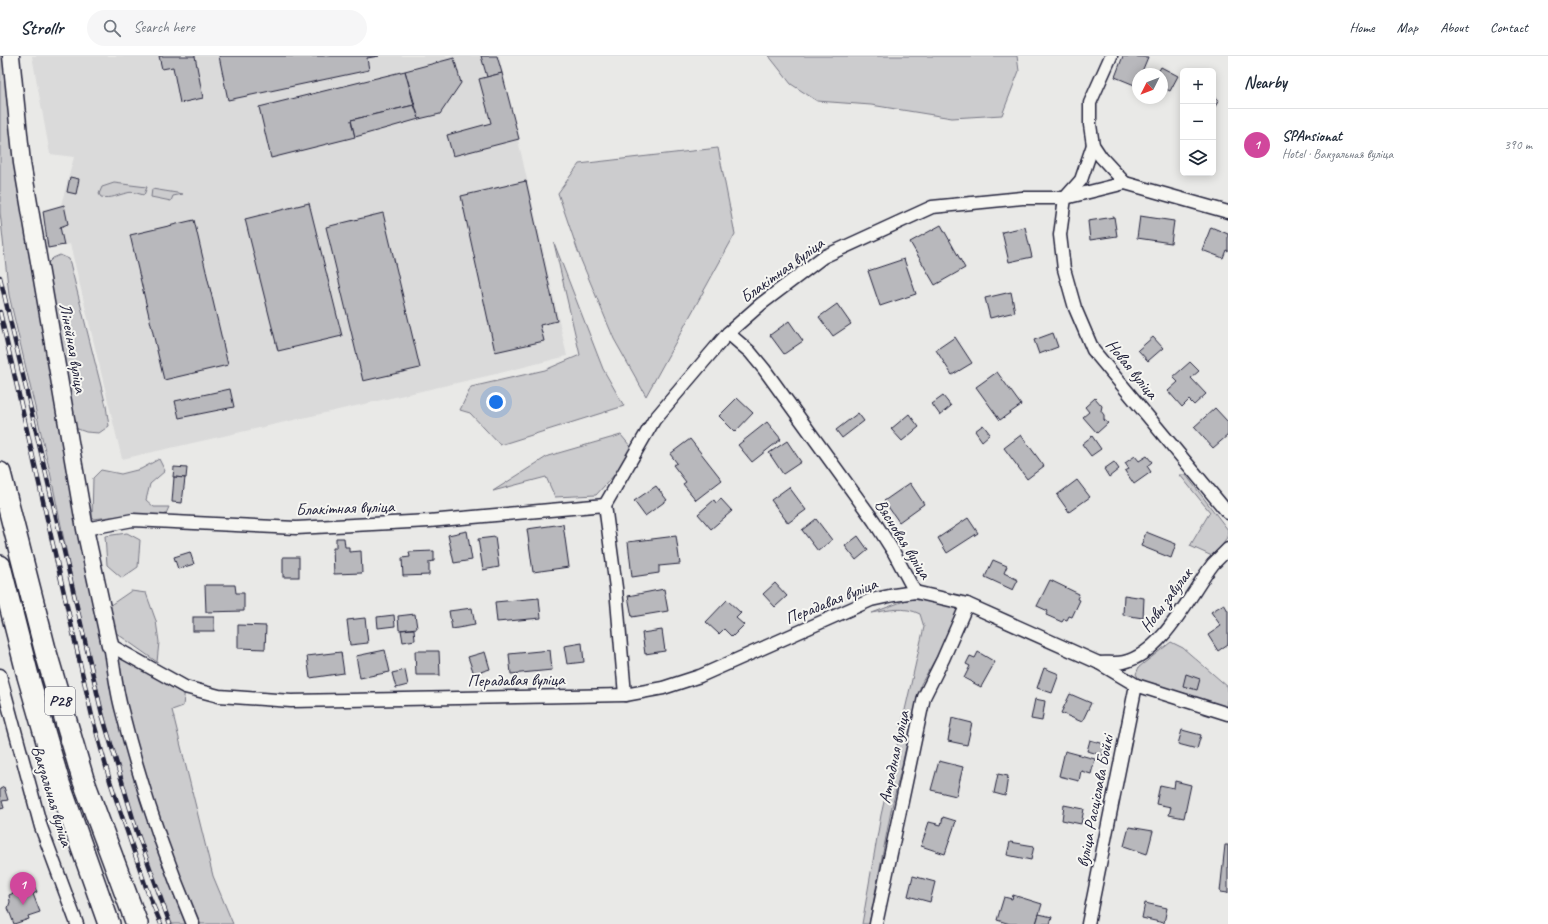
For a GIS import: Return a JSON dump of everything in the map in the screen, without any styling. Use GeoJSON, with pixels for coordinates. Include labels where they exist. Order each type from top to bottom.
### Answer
{"type":"FeatureCollection","features":[{"type":"Feature","properties":{"kind":"highway","name":"Р28"},"geometry":{"type":"LineString","coordinates":[[0,473],[46,653],[83,780],[138,924]]}},
{"type":"Feature","properties":{"kind":"highway","name":"Р28"},"geometry":{"type":"LineString","coordinates":[[0,566],[28,676],[59,783],[109,924]]}},
{"type":"Feature","properties":{"kind":"street","name":"Лінейная вуліца"},"geometry":{"type":"LineString","coordinates":[[11,56],[22,163],[86,529],[110,645]]}},
{"type":"Feature","properties":{"kind":"street"},"geometry":{"type":"LineString","coordinates":[[1111,56],[1090,103],[1090,125],[1093,145],[1101,157],[1125,183],[1228,212]]}},
{"type":"Feature","properties":{"kind":"street"},"geometry":{"type":"LineString","coordinates":[[1065,198],[1081,180],[1093,145]]}},
{"type":"Feature","properties":{"kind":"street","name":"Блакітная вуліца"},"geometry":{"type":"LineString","coordinates":[[86,529],[133,520],[296,528],[429,521],[606,505],[654,420],[728,333],[760,304],[823,257],[932,207],[1022,198],[1065,198],[1125,183]]}},
{"type":"Feature","properties":{"kind":"street","name":"Новая вуліца"},"geometry":{"type":"LineString","coordinates":[[1065,198],[1060,235],[1064,269],[1075,308],[1093,350],[1228,513]]}},
{"type":"Feature","properties":{"kind":"street","name":"Вясновая вуліца"},"geometry":{"type":"LineString","coordinates":[[728,333],[750,352],[764,369],[844,478],[893,551],[915,592],[967,604],[1099,663],[1136,686],[1228,714]]}},
{"type":"Feature","properties":{"kind":"street"},"geometry":{"type":"LineString","coordinates":[[606,505],[616,588],[625,695]]}},
{"type":"Feature","properties":{"kind":"street","name":"Новы завулак"},"geometry":{"type":"LineString","coordinates":[[1099,663],[1123,662],[1140,655],[1156,643],[1168,631],[1214,563],[1228,548]]}},
{"type":"Feature","properties":{"kind":"street","name":"Перадавая вуліца"},"geometry":{"type":"LineString","coordinates":[[110,645],[185,687],[219,696],[291,701],[625,695],[663,688],[700,676],[871,600],[915,592]]}},
{"type":"Feature","properties":{"kind":"street","name":"Атрадная вуліца"},"geometry":{"type":"LineString","coordinates":[[876,924],[924,697],[943,659],[967,604]]}},
{"type":"Feature","properties":{"kind":"street"},"geometry":{"type":"LineString","coordinates":[[110,645],[121,710],[137,768],[160,838],[193,924]]}},
{"type":"Feature","properties":{"kind":"street","name":"Вакзальная вуліца"},"geometry":{"type":"LineString","coordinates":[[0,675],[42,827],[77,924]]}},
{"type":"Feature","properties":{"kind":"street","name":"вуліца Расціслава Бойкі"},"geometry":{"type":"LineString","coordinates":[[1088,924],[1136,686]]}},
{"type":"Feature","properties":{"kind":"shaded area"},"geometry":{"type":"Polygon","coordinates":[[[0,56],[7,56],[110,645],[185,687],[183,706],[172,710],[213,876],[233,924],[171,924],[136,827],[117,766],[76,598],[50,472],[9,295],[0,212],[0,56]]]}},
{"type":"Feature","properties":{"kind":"shaded area"},"geometry":{"type":"Polygon","coordinates":[[[32,56],[499,56],[567,356],[496,374],[122,459],[70,244],[47,249],[42,210],[61,205],[74,157],[50,154],[32,56]]]}},
{"type":"Feature","properties":{"kind":"shaded area"},"geometry":{"type":"Polygon","coordinates":[[[769,56],[1017,56],[1019,71],[1002,115],[952,118],[871,105],[817,101],[791,84],[769,56]]]}},
{"type":"Feature","properties":{"kind":"shaded area"},"geometry":{"type":"Polygon","coordinates":[[[718,148],[735,234],[646,396],[614,339],[581,260],[558,193],[579,164],[718,148]]]}},
{"type":"Feature","properties":{"kind":"shaded area"},"geometry":{"type":"Polygon","coordinates":[[[114,183],[147,187],[144,195],[131,192],[112,197],[101,197],[99,194],[102,187],[114,183]]]}},
{"type":"Feature","properties":{"kind":"shaded area"},"geometry":{"type":"Polygon","coordinates":[[[152,189],[183,194],[173,196],[171,201],[151,197],[152,189]]]}},
{"type":"Feature","properties":{"kind":"shaded area"},"geometry":{"type":"Polygon","coordinates":[[[554,243],[603,369],[624,406],[500,445],[470,413],[460,410],[471,387],[545,370],[580,355],[554,243]]]}},
{"type":"Feature","properties":{"kind":"shaded area"},"geometry":{"type":"Polygon","coordinates":[[[60,255],[69,259],[106,406],[109,426],[99,433],[86,432],[75,428],[46,265],[53,258],[60,255]]]}},
{"type":"Feature","properties":{"kind":"shaded area"},"geometry":{"type":"Polygon","coordinates":[[[621,435],[635,452],[596,495],[555,497],[546,477],[493,491],[548,456],[621,435]]]}},
{"type":"Feature","properties":{"kind":"shaded area"},"geometry":{"type":"Polygon","coordinates":[[[159,459],[165,471],[150,484],[146,500],[154,507],[169,507],[164,518],[130,515],[92,519],[93,478],[101,470],[121,474],[141,469],[159,459]]]}},
{"type":"Feature","properties":{"kind":"shaded area"},"geometry":{"type":"Polygon","coordinates":[[[1180,475],[1186,475],[1228,530],[1227,538],[1212,556],[1190,546],[1210,512],[1180,475]]]}},
{"type":"Feature","properties":{"kind":"shaded area"},"geometry":{"type":"Polygon","coordinates":[[[127,533],[140,540],[138,567],[122,578],[107,565],[105,536],[127,533]]]}},
{"type":"Feature","properties":{"kind":"shaded area"},"geometry":{"type":"Polygon","coordinates":[[[131,591],[146,593],[156,621],[159,642],[157,662],[112,630],[109,606],[131,591]]]}},
{"type":"Feature","properties":{"kind":"shaded area"},"geometry":{"type":"Polygon","coordinates":[[[912,598],[953,605],[957,608],[958,619],[921,684],[891,811],[869,924],[862,924],[881,815],[924,627],[920,614],[908,610],[897,609],[872,613],[912,598]]]}},
{"type":"Feature","properties":{"kind":"shaded area"},"geometry":{"type":"Polygon","coordinates":[[[1171,642],[1183,648],[1228,687],[1228,708],[1139,679],[1136,674],[1139,667],[1171,642]]]}},
{"type":"Feature","properties":{"kind":"building"},"geometry":{"type":"Polygon","coordinates":[[[159,56],[195,56],[203,98],[180,103],[173,67],[162,69],[159,56]]]}},
{"type":"Feature","properties":{"kind":"building"},"geometry":{"type":"Polygon","coordinates":[[[219,56],[379,56],[367,58],[369,70],[228,100],[219,56]]]}},
{"type":"Feature","properties":{"kind":"building"},"geometry":{"type":"Polygon","coordinates":[[[481,56],[497,56],[502,73],[487,77],[481,56]]]}},
{"type":"Feature","properties":{"kind":"building"},"geometry":{"type":"Polygon","coordinates":[[[1123,56],[1148,57],[1143,68],[1132,68],[1132,84],[1115,77],[1123,56]]]}},
{"type":"Feature","properties":{"kind":"building"},"geometry":{"type":"Polygon","coordinates":[[[454,58],[461,83],[440,114],[419,119],[405,71],[454,58]]]}},
{"type":"Feature","properties":{"kind":"building"},"geometry":{"type":"Polygon","coordinates":[[[405,71],[414,105],[351,120],[355,137],[271,158],[259,107],[405,71]]]}},
{"type":"Feature","properties":{"kind":"building"},"geometry":{"type":"Polygon","coordinates":[[[1168,71],[1178,76],[1170,91],[1168,90],[1168,71]]]}},
{"type":"Feature","properties":{"kind":"building"},"geometry":{"type":"Polygon","coordinates":[[[502,73],[519,139],[453,156],[447,135],[491,123],[479,79],[502,73]]]}},
{"type":"Feature","properties":{"kind":"building"},"geometry":{"type":"Polygon","coordinates":[[[414,105],[419,119],[355,137],[351,120],[414,105]]]}},
{"type":"Feature","properties":{"kind":"building"},"geometry":{"type":"Polygon","coordinates":[[[70,177],[79,179],[76,194],[67,192],[70,177]]]}},
{"type":"Feature","properties":{"kind":"building"},"geometry":{"type":"Polygon","coordinates":[[[526,181],[557,321],[540,325],[544,341],[495,352],[461,196],[526,181]]]}},
{"type":"Feature","properties":{"kind":"building"},"geometry":{"type":"Polygon","coordinates":[[[309,203],[342,336],[278,351],[245,219],[309,203]]]}},
{"type":"Feature","properties":{"kind":"building"},"geometry":{"type":"Polygon","coordinates":[[[64,205],[68,224],[60,227],[64,245],[48,248],[43,211],[64,205]]]}},
{"type":"Feature","properties":{"kind":"building"},"geometry":{"type":"Polygon","coordinates":[[[383,213],[420,368],[363,381],[326,227],[383,213]]]}},
{"type":"Feature","properties":{"kind":"building"},"geometry":{"type":"Polygon","coordinates":[[[1140,216],[1174,221],[1171,243],[1137,238],[1140,216]]]}},
{"type":"Feature","properties":{"kind":"building"},"geometry":{"type":"Polygon","coordinates":[[[1114,217],[1117,236],[1090,240],[1088,221],[1114,217]]]}},
{"type":"Feature","properties":{"kind":"building"},"geometry":{"type":"Polygon","coordinates":[[[194,220],[228,365],[164,380],[130,235],[194,220]]]}},
{"type":"Feature","properties":{"kind":"building"},"geometry":{"type":"Polygon","coordinates":[[[941,225],[965,268],[935,285],[910,242],[941,225]]]}},
{"type":"Feature","properties":{"kind":"building"},"geometry":{"type":"Polygon","coordinates":[[[1025,227],[1032,257],[1009,262],[1002,232],[1025,227]]]}},
{"type":"Feature","properties":{"kind":"building"},"geometry":{"type":"Polygon","coordinates":[[[1211,227],[1228,234],[1228,251],[1226,250],[1223,258],[1202,250],[1211,227]]]}},
{"type":"Feature","properties":{"kind":"building"},"geometry":{"type":"Polygon","coordinates":[[[904,259],[916,294],[880,306],[868,271],[904,259]]]}},
{"type":"Feature","properties":{"kind":"building"},"geometry":{"type":"Polygon","coordinates":[[[1011,292],[1015,312],[990,318],[985,298],[1011,292]]]}},
{"type":"Feature","properties":{"kind":"building"},"geometry":{"type":"Polygon","coordinates":[[[837,304],[851,324],[833,336],[819,317],[837,304]]]}},
{"type":"Feature","properties":{"kind":"building"},"geometry":{"type":"Polygon","coordinates":[[[789,321],[803,341],[784,354],[770,335],[789,321]]]}},
{"type":"Feature","properties":{"kind":"building"},"geometry":{"type":"Polygon","coordinates":[[[1053,333],[1058,347],[1039,354],[1034,340],[1053,333]]]}},
{"type":"Feature","properties":{"kind":"building"},"geometry":{"type":"Polygon","coordinates":[[[955,337],[972,363],[952,375],[936,350],[955,337]]]}},
{"type":"Feature","properties":{"kind":"building"},"geometry":{"type":"Polygon","coordinates":[[[1153,337],[1163,348],[1148,361],[1138,350],[1153,337]]]}},
{"type":"Feature","properties":{"kind":"building"},"geometry":{"type":"Polygon","coordinates":[[[1190,362],[1199,371],[1191,378],[1206,394],[1194,405],[1189,400],[1182,407],[1168,391],[1178,382],[1173,377],[1190,362]]]}},
{"type":"Feature","properties":{"kind":"building"},"geometry":{"type":"Polygon","coordinates":[[[997,372],[1021,405],[1000,420],[976,387],[997,372]]]}},
{"type":"Feature","properties":{"kind":"building"},"geometry":{"type":"Polygon","coordinates":[[[230,389],[234,407],[179,418],[175,401],[230,389]]]}},
{"type":"Feature","properties":{"kind":"building"},"geometry":{"type":"Polygon","coordinates":[[[943,396],[951,406],[940,415],[932,404],[943,396]]]}},
{"type":"Feature","properties":{"kind":"building"},"geometry":{"type":"Polygon","coordinates":[[[737,398],[753,413],[735,432],[719,416],[737,398]]]}},
{"type":"Feature","properties":{"kind":"building"},"geometry":{"type":"Polygon","coordinates":[[[1095,398],[1102,406],[1101,411],[1104,415],[1104,420],[1108,423],[1097,433],[1083,417],[1089,412],[1085,407],[1095,398]]]}},
{"type":"Feature","properties":{"kind":"building"},"geometry":{"type":"Polygon","coordinates":[[[1215,408],[1228,422],[1228,435],[1213,448],[1194,427],[1215,408]]]}},
{"type":"Feature","properties":{"kind":"building"},"geometry":{"type":"Polygon","coordinates":[[[858,413],[864,421],[842,438],[836,430],[858,413]]]}},
{"type":"Feature","properties":{"kind":"building"},"geometry":{"type":"Polygon","coordinates":[[[909,414],[919,427],[902,441],[891,429],[909,414]]]}},
{"type":"Feature","properties":{"kind":"building"},"geometry":{"type":"Polygon","coordinates":[[[767,422],[781,439],[752,462],[738,445],[767,422]]]}},
{"type":"Feature","properties":{"kind":"building"},"geometry":{"type":"Polygon","coordinates":[[[983,425],[990,434],[982,441],[975,431],[983,425]]]}},
{"type":"Feature","properties":{"kind":"building"},"geometry":{"type":"Polygon","coordinates":[[[1021,435],[1044,466],[1027,479],[1004,448],[1021,435]]]}},
{"type":"Feature","properties":{"kind":"building"},"geometry":{"type":"Polygon","coordinates":[[[1092,436],[1101,449],[1091,456],[1082,444],[1092,436]]]}},
{"type":"Feature","properties":{"kind":"building"},"geometry":{"type":"Polygon","coordinates":[[[690,439],[722,480],[696,500],[683,484],[686,482],[673,465],[677,463],[670,454],[690,439]]]}},
{"type":"Feature","properties":{"kind":"building"},"geometry":{"type":"Polygon","coordinates":[[[787,441],[801,462],[783,474],[769,453],[787,441]]]}},
{"type":"Feature","properties":{"kind":"building"},"geometry":{"type":"Polygon","coordinates":[[[1135,456],[1139,461],[1147,456],[1152,462],[1147,466],[1151,472],[1134,484],[1125,471],[1129,469],[1125,463],[1135,456]]]}},
{"type":"Feature","properties":{"kind":"building"},"geometry":{"type":"Polygon","coordinates":[[[1114,462],[1119,469],[1109,477],[1104,469],[1114,462]]]}},
{"type":"Feature","properties":{"kind":"building"},"geometry":{"type":"Polygon","coordinates":[[[174,467],[187,468],[186,478],[173,477],[174,467]]]}},
{"type":"Feature","properties":{"kind":"building"},"geometry":{"type":"Polygon","coordinates":[[[174,477],[185,478],[182,503],[172,502],[174,477]]]}},
{"type":"Feature","properties":{"kind":"building"},"geometry":{"type":"Polygon","coordinates":[[[1077,480],[1090,497],[1069,512],[1057,495],[1077,480]]]}},
{"type":"Feature","properties":{"kind":"building"},"geometry":{"type":"Polygon","coordinates":[[[910,483],[924,504],[899,522],[884,501],[910,483]]]}},
{"type":"Feature","properties":{"kind":"building"},"geometry":{"type":"Polygon","coordinates":[[[656,486],[667,500],[645,516],[634,501],[656,486]]]}},
{"type":"Feature","properties":{"kind":"building"},"geometry":{"type":"Polygon","coordinates":[[[789,487],[806,510],[788,523],[771,500],[789,487]]]}},
{"type":"Feature","properties":{"kind":"building"},"geometry":{"type":"Polygon","coordinates":[[[721,499],[732,511],[711,529],[698,514],[714,500],[716,503],[721,499]]]}},
{"type":"Feature","properties":{"kind":"building"},"geometry":{"type":"Polygon","coordinates":[[[968,518],[978,533],[947,553],[938,538],[968,518]]]}},
{"type":"Feature","properties":{"kind":"building"},"geometry":{"type":"Polygon","coordinates":[[[816,519],[832,540],[818,551],[802,530],[816,519]]]}},
{"type":"Feature","properties":{"kind":"building"},"geometry":{"type":"Polygon","coordinates":[[[563,524],[569,567],[533,572],[527,529],[563,524]]]}},
{"type":"Feature","properties":{"kind":"building"},"geometry":{"type":"Polygon","coordinates":[[[467,531],[472,560],[454,563],[448,535],[467,531]]]}},
{"type":"Feature","properties":{"kind":"building"},"geometry":{"type":"Polygon","coordinates":[[[1146,532],[1176,544],[1171,558],[1141,546],[1146,532]]]}},
{"type":"Feature","properties":{"kind":"building"},"geometry":{"type":"Polygon","coordinates":[[[676,536],[680,564],[659,566],[659,573],[632,577],[628,542],[676,536]]]}},
{"type":"Feature","properties":{"kind":"building"},"geometry":{"type":"Polygon","coordinates":[[[858,536],[868,550],[856,560],[845,546],[858,536]]]}},
{"type":"Feature","properties":{"kind":"building"},"geometry":{"type":"Polygon","coordinates":[[[495,537],[499,567],[483,570],[478,539],[495,537]]]}},
{"type":"Feature","properties":{"kind":"building"},"geometry":{"type":"Polygon","coordinates":[[[336,538],[344,538],[345,547],[349,547],[349,552],[361,551],[362,573],[334,574],[333,548],[336,548],[336,538]]]}},
{"type":"Feature","properties":{"kind":"building"},"geometry":{"type":"Polygon","coordinates":[[[434,551],[434,561],[429,562],[429,575],[403,576],[402,558],[410,557],[409,552],[434,551]]]}},
{"type":"Feature","properties":{"kind":"building"},"geometry":{"type":"Polygon","coordinates":[[[190,552],[194,564],[178,569],[174,557],[190,552]]]}},
{"type":"Feature","properties":{"kind":"building"},"geometry":{"type":"Polygon","coordinates":[[[283,557],[299,557],[299,577],[283,577],[283,557]]]}},
{"type":"Feature","properties":{"kind":"building"},"geometry":{"type":"Polygon","coordinates":[[[993,560],[1007,566],[1004,573],[1018,580],[1013,590],[985,577],[993,560]]]}},
{"type":"Feature","properties":{"kind":"building"},"geometry":{"type":"Polygon","coordinates":[[[1050,580],[1079,594],[1077,599],[1080,600],[1072,617],[1069,616],[1067,620],[1064,619],[1062,622],[1046,615],[1048,611],[1037,606],[1050,580]]]}},
{"type":"Feature","properties":{"kind":"building"},"geometry":{"type":"Polygon","coordinates":[[[775,583],[787,596],[775,607],[763,594],[775,583]]]}},
{"type":"Feature","properties":{"kind":"building"},"geometry":{"type":"Polygon","coordinates":[[[205,585],[235,585],[236,593],[244,593],[244,611],[206,612],[205,585]]]}},
{"type":"Feature","properties":{"kind":"building"},"geometry":{"type":"Polygon","coordinates":[[[664,589],[668,611],[632,617],[628,596],[664,589]]]}},
{"type":"Feature","properties":{"kind":"building"},"geometry":{"type":"Polygon","coordinates":[[[1124,595],[1144,598],[1143,618],[1123,615],[1124,595]]]}},
{"type":"Feature","properties":{"kind":"building"},"geometry":{"type":"Polygon","coordinates":[[[539,598],[541,618],[497,622],[495,602],[539,598]]]}},
{"type":"Feature","properties":{"kind":"building"},"geometry":{"type":"Polygon","coordinates":[[[727,600],[741,613],[736,618],[744,625],[732,637],[724,629],[719,634],[706,622],[727,600]]]}},
{"type":"Feature","properties":{"kind":"building"},"geometry":{"type":"Polygon","coordinates":[[[1224,604],[1228,611],[1228,644],[1218,651],[1208,635],[1221,626],[1211,612],[1224,604]]]}},
{"type":"Feature","properties":{"kind":"building"},"geometry":{"type":"Polygon","coordinates":[[[472,608],[475,625],[452,629],[449,611],[472,608]]]}},
{"type":"Feature","properties":{"kind":"building"},"geometry":{"type":"Polygon","coordinates":[[[415,614],[417,628],[399,630],[398,616],[415,614]]]}},
{"type":"Feature","properties":{"kind":"building"},"geometry":{"type":"Polygon","coordinates":[[[394,615],[395,626],[378,628],[377,617],[394,615]]]}},
{"type":"Feature","properties":{"kind":"building"},"geometry":{"type":"Polygon","coordinates":[[[193,617],[214,617],[214,631],[193,631],[193,617]]]}},
{"type":"Feature","properties":{"kind":"building"},"geometry":{"type":"Polygon","coordinates":[[[365,618],[368,643],[350,645],[347,620],[365,618]]]}},
{"type":"Feature","properties":{"kind":"building"},"geometry":{"type":"Polygon","coordinates":[[[238,625],[266,626],[265,649],[238,648],[238,625]]]}},
{"type":"Feature","properties":{"kind":"building"},"geometry":{"type":"Polygon","coordinates":[[[414,629],[415,640],[403,642],[401,630],[414,629]]]}},
{"type":"Feature","properties":{"kind":"building"},"geometry":{"type":"Polygon","coordinates":[[[662,630],[665,651],[645,654],[642,633],[662,630]]]}},
{"type":"Feature","properties":{"kind":"building"},"geometry":{"type":"Polygon","coordinates":[[[582,643],[584,662],[567,664],[564,646],[582,643]]]}},
{"type":"Feature","properties":{"kind":"building"},"geometry":{"type":"Polygon","coordinates":[[[385,650],[390,672],[360,678],[356,656],[385,650]]]}},
{"type":"Feature","properties":{"kind":"building"},"geometry":{"type":"Polygon","coordinates":[[[550,650],[552,670],[511,674],[509,654],[550,650]]]}},
{"type":"Feature","properties":{"kind":"building"},"geometry":{"type":"Polygon","coordinates":[[[415,651],[439,651],[440,675],[416,675],[415,651]]]}},
{"type":"Feature","properties":{"kind":"building"},"geometry":{"type":"Polygon","coordinates":[[[341,652],[344,673],[310,678],[307,656],[341,652]]]}},
{"type":"Feature","properties":{"kind":"building"},"geometry":{"type":"Polygon","coordinates":[[[485,652],[490,669],[474,674],[468,657],[485,652]]]}},
{"type":"Feature","properties":{"kind":"building"},"geometry":{"type":"Polygon","coordinates":[[[978,652],[995,662],[981,687],[964,678],[970,666],[966,664],[970,656],[975,658],[978,652]]]}},
{"type":"Feature","properties":{"kind":"building"},"geometry":{"type":"Polygon","coordinates":[[[1044,668],[1059,674],[1052,693],[1037,688],[1044,668]]]}},
{"type":"Feature","properties":{"kind":"building"},"geometry":{"type":"Polygon","coordinates":[[[405,670],[408,685],[396,688],[392,673],[405,670]]]}},
{"type":"Feature","properties":{"kind":"building"},"geometry":{"type":"Polygon","coordinates":[[[1186,674],[1200,679],[1197,690],[1183,686],[1186,674]]]}},
{"type":"Feature","properties":{"kind":"building"},"geometry":{"type":"Polygon","coordinates":[[[1070,694],[1091,703],[1082,722],[1061,713],[1070,694]]]}},
{"type":"Feature","properties":{"kind":"building"},"geometry":{"type":"Polygon","coordinates":[[[1035,699],[1045,701],[1042,721],[1031,719],[1035,699]]]}},
{"type":"Feature","properties":{"kind":"building"},"geometry":{"type":"Polygon","coordinates":[[[952,718],[972,723],[967,745],[948,741],[952,718]]]}},
{"type":"Feature","properties":{"kind":"building"},"geometry":{"type":"Polygon","coordinates":[[[1182,730],[1201,735],[1197,749],[1178,744],[1182,730]]]}},
{"type":"Feature","properties":{"kind":"building"},"geometry":{"type":"Polygon","coordinates":[[[1090,740],[1108,745],[1106,756],[1087,751],[1090,740]]]}},
{"type":"Feature","properties":{"kind":"building"},"geometry":{"type":"Polygon","coordinates":[[[1065,751],[1095,759],[1091,774],[1081,771],[1079,781],[1059,776],[1065,751]]]}},
{"type":"Feature","properties":{"kind":"building"},"geometry":{"type":"Polygon","coordinates":[[[939,761],[963,767],[956,796],[931,790],[939,761]]]}},
{"type":"Feature","properties":{"kind":"building"},"geometry":{"type":"Polygon","coordinates":[[[998,774],[1008,776],[1005,796],[994,793],[998,774]]]}},
{"type":"Feature","properties":{"kind":"building"},"geometry":{"type":"Polygon","coordinates":[[[1175,781],[1191,785],[1184,818],[1169,815],[1171,807],[1156,804],[1160,785],[1174,788],[1175,781]]]}},
{"type":"Feature","properties":{"kind":"building"},"geometry":{"type":"Polygon","coordinates":[[[4,787],[8,800],[2,801],[4,808],[0,809],[0,789],[4,787]]]}},
{"type":"Feature","properties":{"kind":"building"},"geometry":{"type":"Polygon","coordinates":[[[1064,805],[1084,809],[1081,824],[1062,820],[1064,805]]]}},
{"type":"Feature","properties":{"kind":"building"},"geometry":{"type":"Polygon","coordinates":[[[943,817],[956,821],[945,854],[921,846],[929,822],[941,825],[943,817]]]}},
{"type":"Feature","properties":{"kind":"building"},"geometry":{"type":"Polygon","coordinates":[[[1129,827],[1153,831],[1147,854],[1124,846],[1129,827]]]}},
{"type":"Feature","properties":{"kind":"building"},"geometry":{"type":"Polygon","coordinates":[[[1010,842],[1034,846],[1031,860],[1007,855],[1010,842]]]}},
{"type":"Feature","properties":{"kind":"building"},"geometry":{"type":"Polygon","coordinates":[[[1225,845],[1228,845],[1228,893],[1220,892],[1225,845]]]}},
{"type":"Feature","properties":{"kind":"building"},"geometry":{"type":"Polygon","coordinates":[[[913,876],[935,882],[930,902],[908,896],[913,876]]]}},
{"type":"Feature","properties":{"kind":"building"},"geometry":{"type":"Polygon","coordinates":[[[34,885],[37,892],[33,894],[40,912],[28,916],[29,919],[14,924],[8,908],[10,902],[9,895],[34,885]]]}},
{"type":"Feature","properties":{"kind":"building"},"geometry":{"type":"Polygon","coordinates":[[[1013,895],[1042,904],[1036,924],[1010,924],[997,920],[1004,897],[1012,899],[1013,895]]]}},
{"type":"Feature","properties":{"kind":"building"},"geometry":{"type":"Polygon","coordinates":[[[1145,903],[1167,908],[1164,923],[1142,918],[1145,903]]]}},
{"type":"Feature","properties":{"kind":"building"},"geometry":{"type":"Polygon","coordinates":[[[1039,914],[1052,917],[1050,924],[1036,924],[1039,914]]]}},
{"type":"Feature","properties":{"kind":"railway"},"geometry":{"type":"LineString","coordinates":[[0,277],[102,714],[137,832],[170,924]]}},
{"type":"Feature","properties":{"kind":"railway"},"geometry":{"type":"LineString","coordinates":[[0,312],[92,716],[110,781],[148,893],[161,924]]}},
{"type":"Feature","properties":{"kind":"place","name":"SPAnsionat"},"geometry":{"type":"Point","coordinates":[23,905]}}]}
